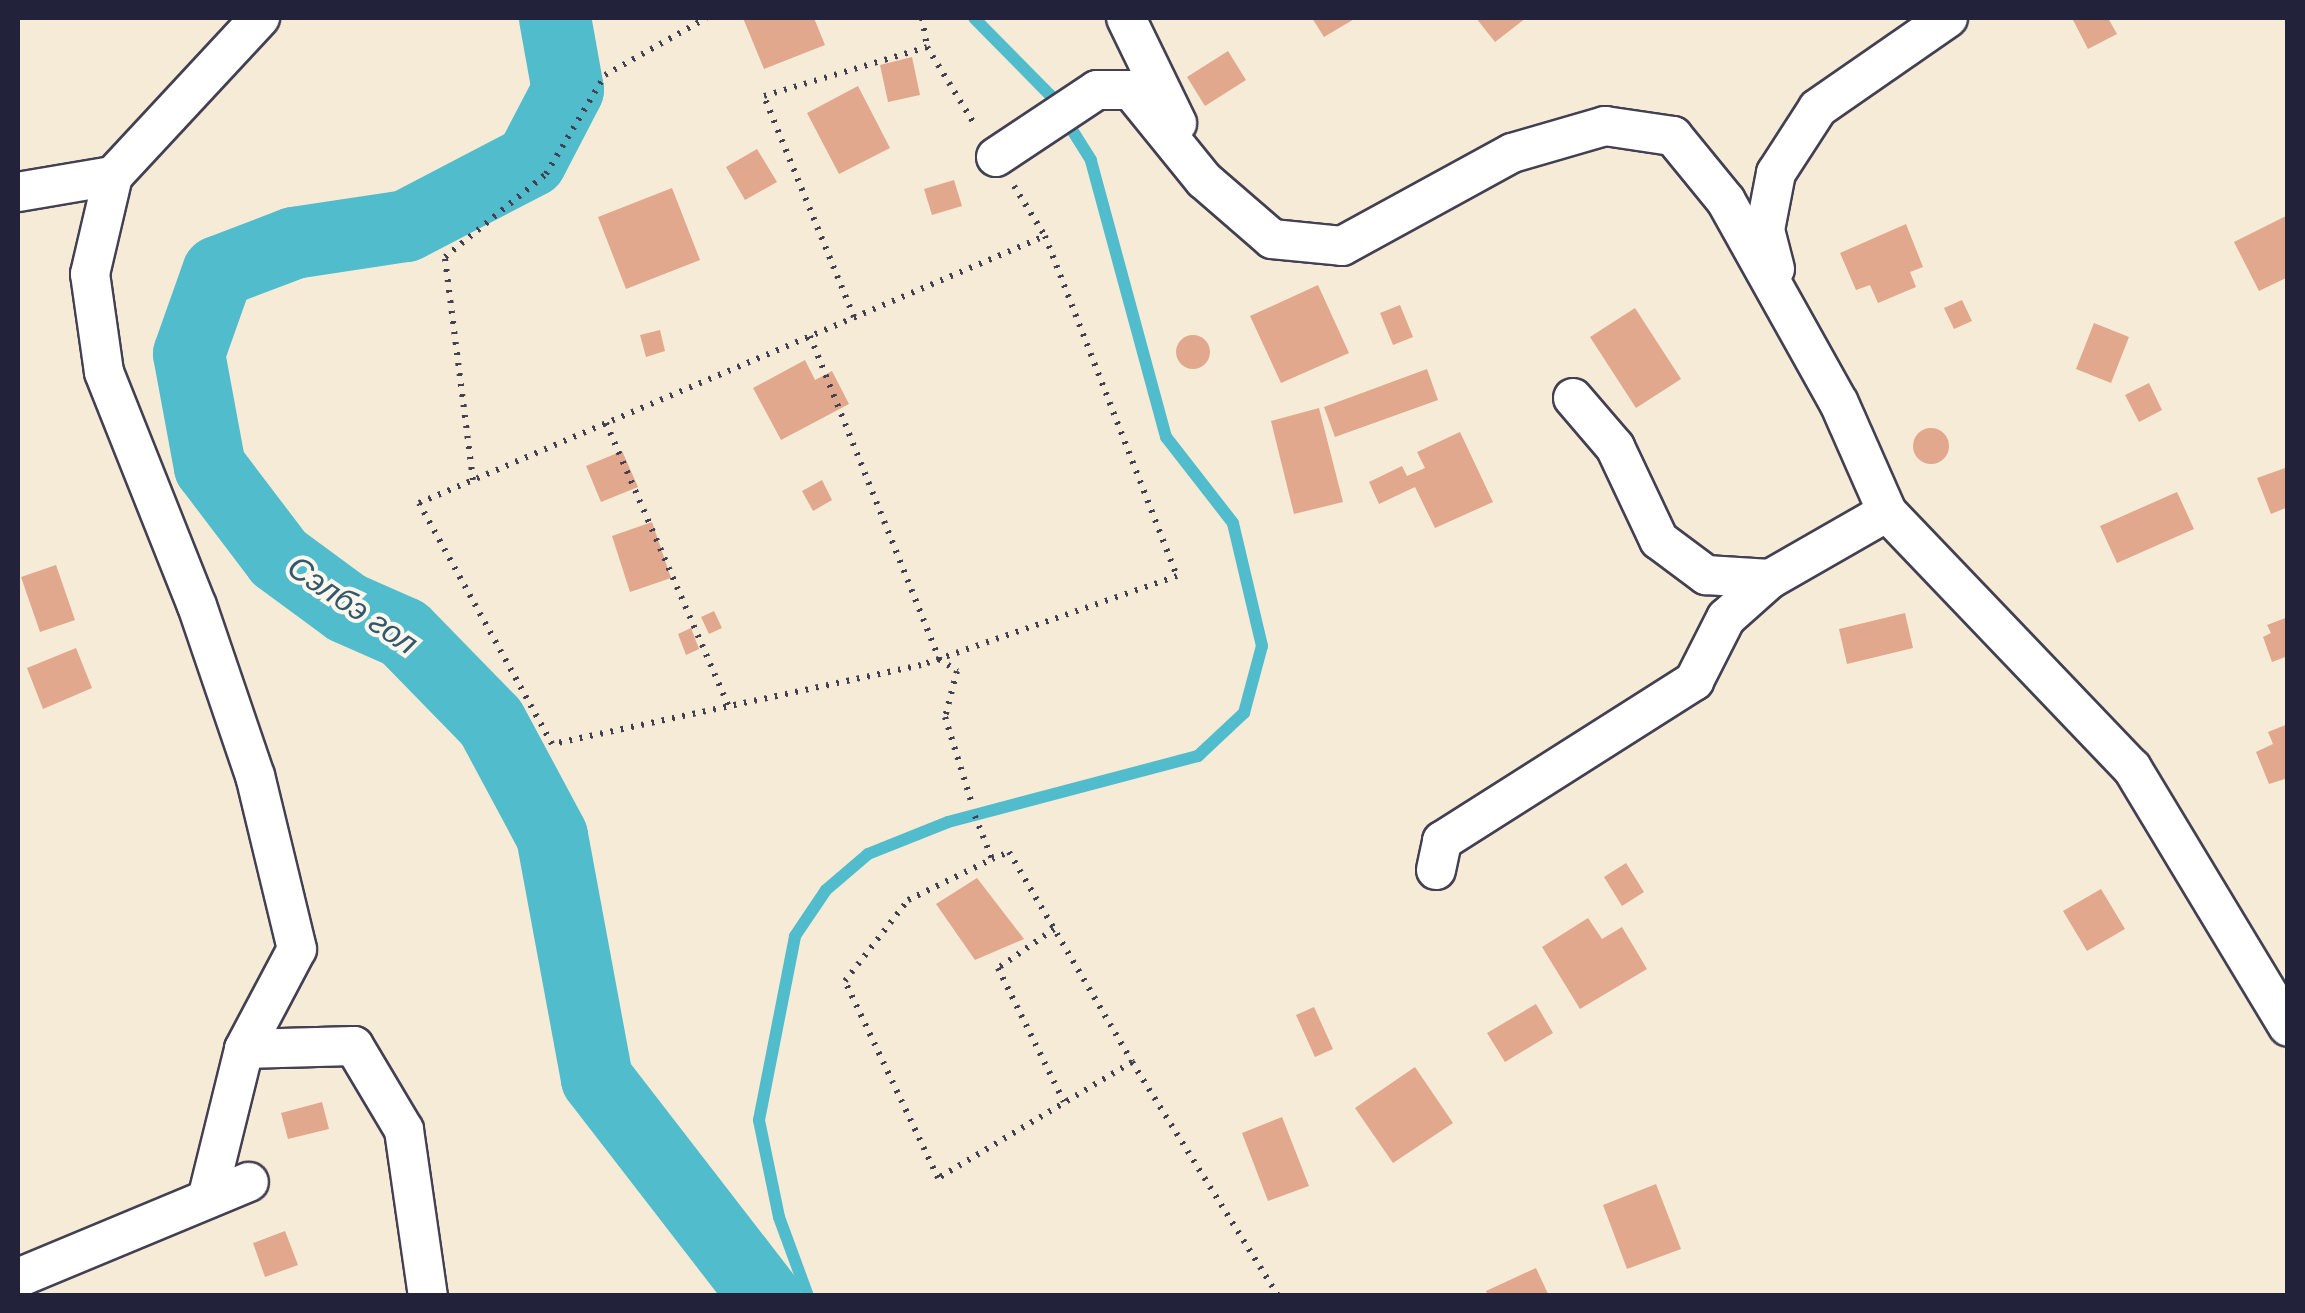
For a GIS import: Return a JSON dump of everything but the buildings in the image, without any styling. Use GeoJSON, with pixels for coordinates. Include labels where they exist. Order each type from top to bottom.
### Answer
{"type":"FeatureCollection","features":[{"type":"Feature","properties":{"kind":"street"},"geometry":{"type":"LineString","coordinates":[[207,1199],[244,1049],[297,949],[255,776],[197,606],[104,372],[90,274],[113,176],[260,18]]}},
{"type":"Feature","properties":{"kind":"street"},"geometry":{"type":"LineString","coordinates":[[1126,18],[1204,180]]}},
{"type":"Feature","properties":{"kind":"street"},"geometry":{"type":"LineString","coordinates":[[1789,320],[1765,230],[1776,173],[1818,108],[1948,18]]}},
{"type":"Feature","properties":{"kind":"street"},"geometry":{"type":"LineString","coordinates":[[996,157],[1097,90],[1131,90],[1204,180],[1272,239],[1342,246],[1512,153],[1605,126],[1674,136],[1726,201],[1789,320],[1839,403],[1887,512],[2132,768],[2288,1027]]}},
{"type":"Feature","properties":{"kind":"street"},"geometry":{"type":"LineString","coordinates":[[18,192],[113,176]]}},
{"type":"Feature","properties":{"kind":"street"},"geometry":{"type":"LineString","coordinates":[[1572,398],[1615,447],[1659,540],[1706,574],[1770,578]]}},
{"type":"Feature","properties":{"kind":"street"},"geometry":{"type":"LineString","coordinates":[[1436,870],[1442,841],[1694,682],[1726,618],[1770,578],[1887,512]]}},
{"type":"Feature","properties":{"kind":"street"},"geometry":{"type":"LineString","coordinates":[[244,1049],[354,1046],[404,1130],[428,1296]]}},
{"type":"Feature","properties":{"kind":"street"},"geometry":{"type":"LineString","coordinates":[[18,1278],[249,1182]]}},
{"type":"Feature","properties":{"kind":"path"},"geometry":{"type":"LineString","coordinates":[[473,480],[445,257],[546,174],[605,75],[706,18]]}},
{"type":"Feature","properties":{"kind":"path"},"geometry":{"type":"LineString","coordinates":[[922,18],[926,48],[1045,236],[1176,576],[939,659],[730,708],[552,744],[418,503],[1045,236]]}},
{"type":"Feature","properties":{"kind":"path"},"geometry":{"type":"LineString","coordinates":[[854,317],[764,96],[926,48]]}},
{"type":"Feature","properties":{"kind":"path"},"geometry":{"type":"LineString","coordinates":[[810,336],[939,659],[958,672],[946,717],[972,804]]}},
{"type":"Feature","properties":{"kind":"path"},"geometry":{"type":"LineString","coordinates":[[606,423],[730,708]]}},
{"type":"Feature","properties":{"kind":"path"},"geometry":{"type":"LineString","coordinates":[[975,816],[992,859]]}},
{"type":"Feature","properties":{"kind":"path"},"geometry":{"type":"LineString","coordinates":[[1132,1062],[938,1178],[845,981],[908,900],[1009,852],[1132,1062],[1278,1296]]}},
{"type":"Feature","properties":{"kind":"path"},"geometry":{"type":"LineString","coordinates":[[1054,928],[998,968],[1064,1102]]}},
{"type":"Feature","properties":{"kind":"waterway","name":"Сэлбэ гол"},"geometry":{"type":"LineString","coordinates":[[555,18],[568,90],[531,161],[406,226],[294,243],[218,272],[189,354],[210,467],[279,558],[347,608],[404,633],[491,722],[552,836],[597,1079],[765,1296]]}},
{"type":"Feature","properties":{"kind":"waterway"},"geometry":{"type":"LineString","coordinates":[[808,1296],[779,1217],[759,1120],[795,936],[826,890],[868,854],[948,822],[1198,756],[1244,713],[1262,646],[1233,523],[1166,437],[1091,160],[1050,95],[974,18]]}}]}
